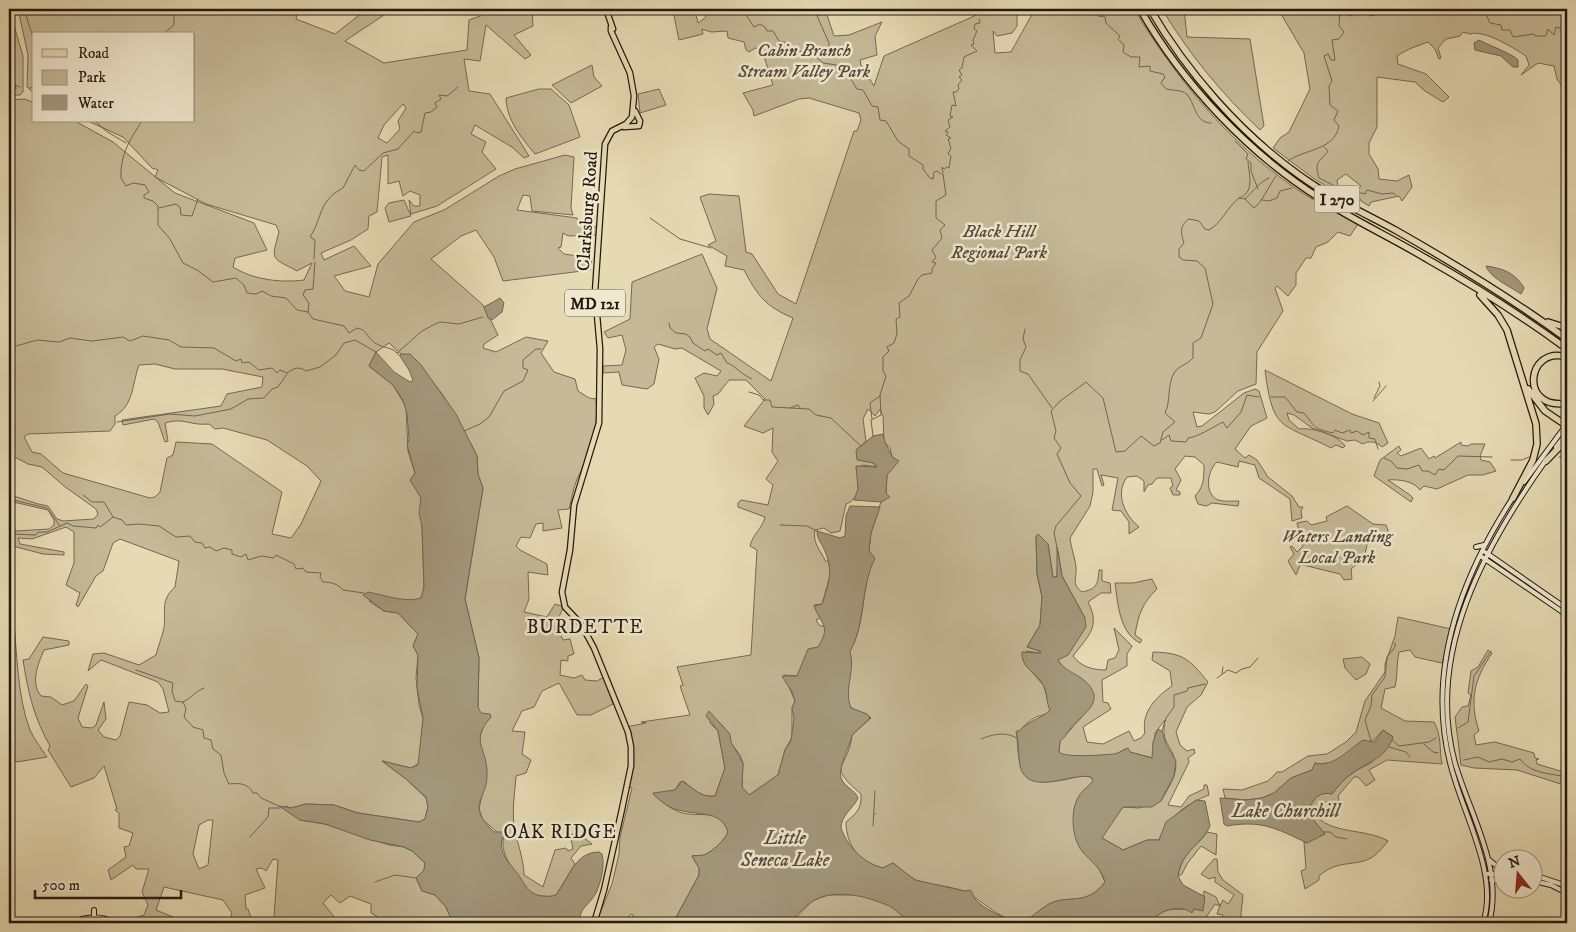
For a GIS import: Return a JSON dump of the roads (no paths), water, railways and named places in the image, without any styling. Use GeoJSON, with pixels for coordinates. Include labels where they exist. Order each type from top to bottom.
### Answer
{"type":"FeatureCollection","features":[{"type":"Feature","properties":{"kind":"highway","name":"I 270"},"geometry":{"type":"LineString","coordinates":[[1140,9],[1167,50],[1203,97],[1269,160],[1321,199],[1467,284],[1567,349]]}},
{"type":"Feature","properties":{"kind":"highway","name":"I 270"},"geometry":{"type":"LineString","coordinates":[[1150,9],[1177,50],[1208,90],[1235,120],[1276,157],[1321,189],[1441,257],[1567,339]]}},
{"type":"Feature","properties":{"kind":"highway"},"geometry":{"type":"LineString","coordinates":[[1467,284],[1488,302],[1503,322],[1526,386],[1538,404],[1550,416],[1567,425]]}},
{"type":"Feature","properties":{"kind":"highway"},"geometry":{"type":"LineString","coordinates":[[1513,303],[1551,323],[1567,328]]}},
{"type":"Feature","properties":{"kind":"highway"},"geometry":{"type":"LineString","coordinates":[[1567,356],[1552,356],[1542,361],[1535,369],[1533,378],[1534,388],[1541,398],[1555,403],[1567,403]]}},
{"type":"Feature","properties":{"kind":"highway"},"geometry":{"type":"LineString","coordinates":[[1513,498],[1529,473],[1535,452],[1536,429],[1518,364]]}},
{"type":"Feature","properties":{"kind":"highway"},"geometry":{"type":"LineString","coordinates":[[1546,461],[1567,439]]}},
{"type":"Feature","properties":{"kind":"main road"},"geometry":{"type":"LineString","coordinates":[[606,9],[614,35],[630,73],[634,93],[631,126],[635,127],[640,124],[633,118]]}},
{"type":"Feature","properties":{"kind":"main road","name":"Clarksburg Road"},"geometry":{"type":"LineString","coordinates":[[594,923],[604,890],[631,766],[631,747],[628,732],[594,648],[581,624],[565,607],[562,592],[570,550],[574,505],[599,423],[600,349],[595,292],[605,144],[610,134],[633,118]]}},
{"type":"Feature","properties":{"kind":"main road","name":"Clarksburg Road"},"geometry":{"type":"LineString","coordinates":[[610,134],[631,126]]}},
{"type":"Feature","properties":{"kind":"main road"},"geometry":{"type":"LineString","coordinates":[[1529,473],[1567,425]]}},
{"type":"Feature","properties":{"kind":"main road"},"geometry":{"type":"LineString","coordinates":[[1488,923],[1493,904],[1493,880],[1488,858],[1456,763],[1448,710],[1449,677],[1455,643],[1466,601],[1484,559],[1525,491],[1567,433]]}},
{"type":"Feature","properties":{"kind":"main road"},"geometry":{"type":"LineString","coordinates":[[1483,923],[1486,916],[1486,874],[1446,750],[1442,683],[1448,642],[1462,597],[1481,552],[1513,498]]}},
{"type":"Feature","properties":{"kind":"main road"},"geometry":{"type":"LineString","coordinates":[[1476,547],[1486,543]]}},
{"type":"Feature","properties":{"kind":"main road"},"geometry":{"type":"LineString","coordinates":[[1481,552],[1487,553],[1567,609]]}},
{"type":"Feature","properties":{"kind":"main road"},"geometry":{"type":"LineString","coordinates":[[1481,552],[1484,559],[1567,615]]}},
{"type":"Feature","properties":{"kind":"main road"},"geometry":{"type":"LineString","coordinates":[[1488,858],[1494,864]]}},
{"type":"Feature","properties":{"kind":"main road"},"geometry":{"type":"LineString","coordinates":[[1486,874],[1492,874]]}},
{"type":"Feature","properties":{"kind":"main road"},"geometry":{"type":"LineString","coordinates":[[1544,878],[1567,886]]}},
{"type":"Feature","properties":{"kind":"main road"},"geometry":{"type":"LineString","coordinates":[[1486,880],[1493,880]]}},
{"type":"Feature","properties":{"kind":"main road"},"geometry":{"type":"LineString","coordinates":[[1544,883],[1551,884],[1567,893]]}},
{"type":"Feature","properties":{"kind":"main road"},"geometry":{"type":"LineString","coordinates":[[94,910],[94,918]]}},
{"type":"Feature","properties":{"kind":"main road"},"geometry":{"type":"LineString","coordinates":[[71,923],[94,918],[110,920],[115,923]]}},
{"type":"Feature","properties":{"kind":"water"},"geometry":{"type":"Polygon","coordinates":[[[1479,40],[1506,52],[1518,60],[1518,67],[1513,67],[1501,56],[1475,50],[1474,43],[1479,40]]]}},
{"type":"Feature","properties":{"kind":"water"},"geometry":{"type":"Polygon","coordinates":[[[1486,266],[1498,268],[1513,275],[1524,288],[1521,294],[1496,278],[1486,266]]]}},
{"type":"Feature","properties":{"kind":"water"},"geometry":{"type":"Polygon","coordinates":[[[500,298],[504,303],[502,312],[492,320],[488,318],[484,307],[500,298]]]}},
{"type":"Feature","properties":{"kind":"water"},"geometry":{"type":"Polygon","coordinates":[[[376,352],[394,372],[410,382],[413,380],[400,356],[401,354],[410,354],[421,365],[456,414],[477,456],[478,474],[483,488],[465,599],[479,658],[478,707],[481,713],[490,714],[491,717],[481,732],[480,738],[486,762],[487,781],[479,808],[485,823],[494,832],[506,832],[501,844],[504,854],[526,887],[535,894],[556,895],[578,861],[591,853],[599,852],[602,854],[603,868],[599,884],[594,897],[581,914],[580,923],[453,923],[446,907],[435,895],[422,891],[416,878],[424,870],[425,863],[412,851],[404,847],[370,840],[325,824],[300,820],[279,806],[291,808],[306,804],[334,805],[358,813],[419,822],[425,819],[428,807],[426,797],[382,761],[411,768],[418,765],[423,718],[417,688],[418,655],[413,646],[418,634],[398,613],[384,611],[363,595],[368,592],[408,600],[421,598],[424,587],[422,526],[419,513],[421,498],[410,480],[415,473],[407,445],[409,439],[407,414],[403,400],[393,385],[369,366],[376,352]]]}},
{"type":"Feature","properties":{"kind":"water"},"geometry":{"type":"Polygon","coordinates":[[[883,434],[892,457],[899,461],[887,475],[886,493],[890,497],[881,502],[854,500],[858,489],[856,466],[877,467],[874,463],[857,460],[856,450],[873,436],[883,434]]]}},
{"type":"Feature","properties":{"kind":"water","name":"Little Seneca Lake"},"geometry":{"type":"Polygon","coordinates":[[[850,506],[880,507],[871,533],[869,551],[875,558],[867,581],[859,629],[850,652],[852,666],[848,694],[851,708],[867,714],[870,718],[852,735],[841,770],[842,780],[858,798],[843,819],[841,828],[852,848],[876,866],[883,868],[893,863],[915,880],[965,891],[970,890],[975,899],[986,908],[1001,916],[1017,920],[1025,920],[1057,901],[1090,895],[1105,882],[1098,868],[1078,845],[1074,830],[1073,813],[1075,805],[1082,792],[1093,781],[1091,777],[1083,776],[1051,782],[1032,781],[1025,775],[1020,766],[1016,731],[1019,731],[1050,710],[1044,687],[1022,658],[1022,652],[1041,653],[1027,647],[1040,625],[1042,597],[1037,574],[1036,537],[1038,534],[1048,544],[1053,577],[1057,577],[1057,547],[1062,576],[1085,618],[1086,627],[1068,655],[1058,660],[1063,667],[1085,681],[1094,693],[1094,699],[1089,709],[1060,741],[1059,752],[1076,756],[1101,755],[1117,753],[1128,748],[1130,752],[1152,758],[1153,742],[1158,729],[1162,731],[1166,744],[1176,761],[1174,776],[1161,801],[1152,807],[1123,807],[1102,838],[1123,850],[1147,840],[1159,840],[1166,822],[1196,800],[1205,801],[1210,826],[1202,839],[1183,860],[1178,876],[1183,885],[1205,897],[1203,911],[1194,909],[1192,913],[1187,910],[1170,909],[1154,918],[1150,923],[935,923],[906,918],[890,906],[860,896],[840,894],[822,897],[813,901],[787,923],[673,923],[699,875],[699,868],[692,856],[704,855],[711,851],[728,832],[724,823],[717,818],[680,811],[661,801],[653,793],[675,790],[682,781],[701,794],[715,796],[725,768],[718,731],[706,716],[709,711],[730,734],[731,742],[743,763],[742,787],[749,795],[778,775],[785,750],[791,741],[794,718],[792,708],[795,701],[782,676],[797,676],[808,649],[818,647],[825,630],[814,606],[822,604],[830,570],[817,531],[840,538],[845,536],[846,516],[850,506]]]}},
{"type":"Feature","properties":{"kind":"water","name":"Lake Churchill"},"geometry":{"type":"Polygon","coordinates":[[[1383,730],[1393,737],[1387,749],[1374,760],[1350,775],[1332,794],[1327,793],[1316,797],[1307,812],[1325,834],[1307,843],[1277,829],[1249,824],[1227,826],[1224,824],[1220,798],[1246,800],[1262,798],[1274,793],[1291,778],[1312,770],[1315,763],[1322,764],[1334,761],[1363,740],[1374,742],[1383,730]]]}},
{"type":"Feature","properties":{"kind":"waterway"},"geometry":{"type":"LineString","coordinates":[[24,9],[32,34]]}},
{"type":"Feature","properties":{"kind":"waterway"},"geometry":{"type":"LineString","coordinates":[[165,32],[174,25],[174,14],[180,9]]}},
{"type":"Feature","properties":{"kind":"waterway"},"geometry":{"type":"LineString","coordinates":[[737,9],[737,11],[743,10],[754,27],[760,24],[767,31],[773,31],[779,41],[788,43],[798,51],[812,53],[823,63],[843,66]]}},
{"type":"Feature","properties":{"kind":"waterway"},"geometry":{"type":"LineString","coordinates":[[814,9],[829,43],[829,54]]}},
{"type":"Feature","properties":{"kind":"waterway"},"geometry":{"type":"LineString","coordinates":[[1097,9],[1100,9],[1098,16],[1105,17],[1106,23],[1120,36],[1118,39],[1124,45],[1123,52],[1131,57],[1140,57],[1139,67],[1150,66],[1150,71],[1163,74],[1165,77],[1161,83],[1164,87],[1187,94],[1199,117],[1211,123]]}},
{"type":"Feature","properties":{"kind":"waterway"},"geometry":{"type":"LineString","coordinates":[[1288,161],[1325,145],[1336,134],[1339,126],[1334,120],[1338,111],[1330,105],[1329,86],[1332,81],[1324,56],[1328,54],[1331,60],[1335,60],[1332,40],[1339,39],[1344,32],[1339,26],[1340,11],[1336,10],[1331,13],[1329,9]]}},
{"type":"Feature","properties":{"kind":"waterway"},"geometry":{"type":"LineString","coordinates":[[1339,17],[1343,12],[1350,16],[1361,11],[1371,16],[1382,12],[1384,9]]}},
{"type":"Feature","properties":{"kind":"waterway"},"geometry":{"type":"LineString","coordinates":[[1486,9],[1485,12],[1490,23],[1501,25],[1502,30],[1510,30],[1513,37],[1534,34],[1535,36],[1546,36],[1548,29],[1554,35],[1556,27],[1563,29],[1567,22]]}},
{"type":"Feature","properties":{"kind":"waterway"},"geometry":{"type":"LineString","coordinates":[[873,436],[871,420],[881,415],[880,395],[886,376],[883,371],[883,357],[889,351],[887,347],[894,343],[897,334],[896,319],[900,317],[899,303],[909,296],[922,275],[932,273],[936,263],[932,262],[936,257],[932,250],[942,238],[940,230],[945,225],[936,218],[936,201],[946,195],[942,167],[944,169],[949,168],[951,156],[948,154],[951,148],[948,139],[951,138],[946,135],[948,132],[945,131],[950,127],[948,120],[953,117],[950,116],[952,105],[956,106],[953,92],[959,89],[958,85],[962,80],[959,77],[962,75],[959,70],[962,68],[964,57],[977,51],[971,45],[974,44],[973,40],[977,31],[974,29],[975,24],[980,23],[979,19]]}},
{"type":"Feature","properties":{"kind":"waterway"},"geometry":{"type":"LineString","coordinates":[[816,56],[817,52],[822,58],[831,54],[836,48]]}},
{"type":"Feature","properties":{"kind":"waterway"},"geometry":{"type":"LineString","coordinates":[[849,76],[857,89],[863,90],[872,106],[878,107],[880,120],[886,121],[898,141],[909,149],[909,156],[923,165],[923,169],[930,178],[933,179],[934,172],[937,171],[941,174]]}},
{"type":"Feature","properties":{"kind":"waterway"},"geometry":{"type":"LineString","coordinates":[[9,88],[16,89],[15,85],[20,87]]}},
{"type":"Feature","properties":{"kind":"waterway"},"geometry":{"type":"LineString","coordinates":[[314,259],[315,240],[310,237],[325,204],[329,198],[343,188],[355,165],[359,170],[364,171],[383,153],[398,149],[414,131],[417,133],[421,132],[425,113],[431,112],[437,107],[435,103],[441,99],[439,95],[447,96],[458,87]]}},
{"type":"Feature","properties":{"kind":"waterway"},"geometry":{"type":"LineString","coordinates":[[96,122],[106,131],[126,143]]}},
{"type":"Feature","properties":{"kind":"waterway"},"geometry":{"type":"LineString","coordinates":[[141,122],[124,155],[121,178],[126,186],[133,183],[145,185],[149,192],[144,195],[144,198],[153,201],[158,206],[158,225],[170,239],[183,263],[197,270],[213,282],[236,278],[244,285],[247,293],[256,294],[262,291],[271,296],[286,298],[297,310],[308,312],[313,319],[344,326],[349,333],[357,328],[361,329],[375,343],[394,350],[400,356]]}},
{"type":"Feature","properties":{"kind":"waterway"},"geometry":{"type":"LineString","coordinates":[[1235,141],[1248,154],[1246,159],[1251,163],[1251,171],[1258,189]]}},
{"type":"Feature","properties":{"kind":"waterway"},"geometry":{"type":"LineString","coordinates":[[1324,147],[1328,151],[1317,165],[1319,178],[1347,192],[1353,192]]}},
{"type":"Feature","properties":{"kind":"waterway"},"geometry":{"type":"LineString","coordinates":[[1239,198],[1244,196],[1249,188],[1248,162]]}},
{"type":"Feature","properties":{"kind":"waterway"},"geometry":{"type":"LineString","coordinates":[[1057,547],[1054,533],[1056,526],[1081,496],[1070,483],[1057,454],[1061,448],[1054,438],[1056,431],[1051,411],[1059,402],[1086,382],[1103,398],[1116,452],[1125,451],[1141,436],[1154,446],[1160,443],[1163,432],[1175,422],[1165,413],[1172,378],[1175,371],[1193,358],[1193,343],[1201,338],[1213,304],[1205,268],[1197,261],[1183,260],[1179,257],[1179,249],[1184,243],[1182,227],[1189,219],[1199,221],[1205,229],[1209,230],[1214,227],[1239,198],[1245,199],[1254,208],[1276,176]]}},
{"type":"Feature","properties":{"kind":"waterway"},"geometry":{"type":"LineString","coordinates":[[1245,199],[1269,178]]}},
{"type":"Feature","properties":{"kind":"waterway"},"geometry":{"type":"LineString","coordinates":[[1262,200],[1269,201],[1277,198],[1280,191],[1292,188]]}},
{"type":"Feature","properties":{"kind":"waterway"},"geometry":{"type":"LineString","coordinates":[[1357,192],[1365,194],[1367,190],[1396,195]]}},
{"type":"Feature","properties":{"kind":"waterway"},"geometry":{"type":"LineString","coordinates":[[159,208],[176,204],[180,207],[181,215],[192,216],[198,199]]}},
{"type":"Feature","properties":{"kind":"waterway"},"geometry":{"type":"LineString","coordinates":[[650,218],[680,239],[711,248]]}},
{"type":"Feature","properties":{"kind":"waterway"},"geometry":{"type":"LineString","coordinates":[[308,312],[309,303],[303,295],[305,290],[313,289],[315,262]]}},
{"type":"Feature","properties":{"kind":"waterway"},"geometry":{"type":"LineString","coordinates":[[397,353],[422,331],[435,324],[440,322],[459,324],[483,317]]}},
{"type":"Feature","properties":{"kind":"waterway"},"geometry":{"type":"LineString","coordinates":[[669,323],[670,328],[676,333],[686,334],[693,343],[705,351],[708,349],[717,355],[721,353],[727,363],[752,379]]}},
{"type":"Feature","properties":{"kind":"waterway"},"geometry":{"type":"LineString","coordinates":[[1025,329],[1023,339],[1026,347],[1020,360],[1020,371],[1028,374],[1052,408]]}},
{"type":"Feature","properties":{"kind":"waterway"},"geometry":{"type":"LineString","coordinates":[[9,348],[37,340],[59,342],[70,338],[92,341],[123,337],[130,341],[143,336],[169,340],[181,347],[214,348],[236,361],[241,359],[242,363],[249,362],[259,370],[272,368],[277,373],[280,370],[287,373],[296,368],[306,371],[320,367],[336,355],[344,343],[355,340],[376,352]]}},
{"type":"Feature","properties":{"kind":"waterway"},"geometry":{"type":"LineString","coordinates":[[464,431],[480,424],[489,417],[504,391],[523,381],[528,370],[523,368],[523,360],[536,349],[541,349]]}},
{"type":"Feature","properties":{"kind":"waterway"},"geometry":{"type":"LineString","coordinates":[[117,422],[170,414],[195,416],[231,409],[248,399],[264,398],[272,389],[278,387],[287,374]]}},
{"type":"Feature","properties":{"kind":"waterway"},"geometry":{"type":"LineString","coordinates":[[1374,398],[1380,386],[1379,382]]}},
{"type":"Feature","properties":{"kind":"waterway"},"geometry":{"type":"LineString","coordinates":[[1373,401],[1386,386]]}},
{"type":"Feature","properties":{"kind":"waterway"},"geometry":{"type":"LineString","coordinates":[[749,392],[759,395],[763,400],[770,400],[772,407],[809,409],[816,415],[831,418],[861,446]]}},
{"type":"Feature","properties":{"kind":"waterway"},"geometry":{"type":"LineString","coordinates":[[1162,440],[1169,435],[1171,441],[1186,442],[1188,438],[1201,434],[1223,422],[1227,428],[1241,412],[1247,395],[1259,397]]}},
{"type":"Feature","properties":{"kind":"waterway"},"geometry":{"type":"LineString","coordinates":[[872,419],[870,403],[880,396]]}},
{"type":"Feature","properties":{"kind":"waterway"},"geometry":{"type":"LineString","coordinates":[[1271,397],[1285,397],[1297,412],[1304,413],[1318,429],[1333,433],[1335,430],[1342,433],[1350,430],[1351,433],[1357,431],[1363,435],[1369,432],[1369,438],[1375,439],[1378,449]]}},
{"type":"Feature","properties":{"kind":"waterway"},"geometry":{"type":"LineString","coordinates":[[790,408],[798,405],[801,409]]}},
{"type":"Feature","properties":{"kind":"waterway"},"geometry":{"type":"LineString","coordinates":[[1384,458],[1391,461],[1397,468],[1407,469],[1419,465],[1422,471],[1428,471],[1435,475],[1439,469],[1444,470],[1458,456],[1492,457]]}},
{"type":"Feature","properties":{"kind":"waterway"},"geometry":{"type":"LineString","coordinates":[[1559,457],[1567,456]]}},
{"type":"Feature","properties":{"kind":"waterway"},"geometry":{"type":"LineString","coordinates":[[1511,460],[1522,460],[1529,457]]}},
{"type":"Feature","properties":{"kind":"waterway"},"geometry":{"type":"LineString","coordinates":[[83,495],[92,502],[104,502],[113,517]]}},
{"type":"Feature","properties":{"kind":"waterway"},"geometry":{"type":"LineString","coordinates":[[9,499],[47,508],[60,526]]}},
{"type":"Feature","properties":{"kind":"waterway"},"geometry":{"type":"LineString","coordinates":[[9,537],[13,534],[36,535],[38,532],[47,532],[67,523],[73,526],[96,528],[113,517],[122,520],[126,525],[159,526],[176,537],[190,536],[195,542],[202,543],[205,548],[210,547],[216,551],[224,548],[232,550],[232,554],[241,557],[246,554],[248,560],[261,556],[274,558],[276,555],[294,564],[296,569],[303,568],[306,572],[321,573],[320,577],[323,582],[329,582],[343,590],[364,593]]}},
{"type":"Feature","properties":{"kind":"waterway"},"geometry":{"type":"LineString","coordinates":[[780,525],[807,526],[817,531]]}},
{"type":"Feature","properties":{"kind":"waterway"},"geometry":{"type":"LineString","coordinates":[[1371,741],[1365,720],[1371,706],[1372,695],[1385,677],[1387,657],[1395,647],[1395,643]]}},
{"type":"Feature","properties":{"kind":"waterway"},"geometry":{"type":"LineString","coordinates":[[1458,728],[1468,722],[1474,676],[1491,651]]}},
{"type":"Feature","properties":{"kind":"waterway"},"geometry":{"type":"LineString","coordinates":[[1217,678],[1228,670],[1236,673],[1250,667],[1258,658]]}},
{"type":"Feature","properties":{"kind":"waterway"},"geometry":{"type":"LineString","coordinates":[[1222,674],[1223,667]]}},
{"type":"Feature","properties":{"kind":"waterway"},"geometry":{"type":"LineString","coordinates":[[136,670],[173,683],[172,691],[175,701],[183,702],[186,709],[184,717],[193,727],[203,730],[204,738],[211,740],[213,749],[221,755],[224,773],[229,784],[246,785],[253,793],[257,793],[261,798],[279,806]]}},
{"type":"Feature","properties":{"kind":"waterway"},"geometry":{"type":"LineString","coordinates":[[1162,731],[1166,718],[1174,707],[1174,695],[1187,691],[1188,688],[1205,684]]}},
{"type":"Feature","properties":{"kind":"waterway"},"geometry":{"type":"LineString","coordinates":[[183,702],[204,688]]}},
{"type":"Feature","properties":{"kind":"waterway"},"geometry":{"type":"LineString","coordinates":[[981,739],[1000,734],[1014,736],[1018,739]]}},
{"type":"Feature","properties":{"kind":"waterway"},"geometry":{"type":"LineString","coordinates":[[1392,740],[1399,746],[1429,742],[1436,738]]}},
{"type":"Feature","properties":{"kind":"waterway"},"geometry":{"type":"LineString","coordinates":[[1424,744],[1433,752],[1438,753]]}},
{"type":"Feature","properties":{"kind":"waterway"},"geometry":{"type":"LineString","coordinates":[[1389,747],[1406,752],[1410,757]]}},
{"type":"Feature","properties":{"kind":"waterway"},"geometry":{"type":"LineString","coordinates":[[1464,760],[1478,757],[1489,762],[1502,759],[1512,762],[1520,759],[1529,768],[1547,774],[1567,777]]}},
{"type":"Feature","properties":{"kind":"waterway"},"geometry":{"type":"LineString","coordinates":[[873,826],[875,791]]}},
{"type":"Feature","properties":{"kind":"waterway"},"geometry":{"type":"LineString","coordinates":[[250,837],[268,817],[269,808],[280,808]]}},
{"type":"Feature","properties":{"kind":"waterway"},"geometry":{"type":"LineString","coordinates":[[1323,832],[1330,832],[1336,837],[1347,839]]}},
{"type":"Feature","properties":{"kind":"waterway"},"geometry":{"type":"LineString","coordinates":[[375,882],[395,875],[416,878]]}},
{"type":"Feature","properties":{"kind":"district","name":"BURDETTE"},"geometry":{"type":"Point","coordinates":[585,626]}},
{"type":"Feature","properties":{"kind":"district","name":"OAK RIDGE"},"geometry":{"type":"Point","coordinates":[560,831]}},
{"type":"Feature","properties":{"kind":"park label","name":"Cabin Branch Stream Valley Park"},"geometry":{"type":"Point","coordinates":[804,60]}},
{"type":"Feature","properties":{"kind":"park label","name":"Black Hill Regional Park"},"geometry":{"type":"Point","coordinates":[999,241]}},
{"type":"Feature","properties":{"kind":"park label","name":"Waters Landing Local Park"},"geometry":{"type":"Point","coordinates":[1337,546]}}]}
